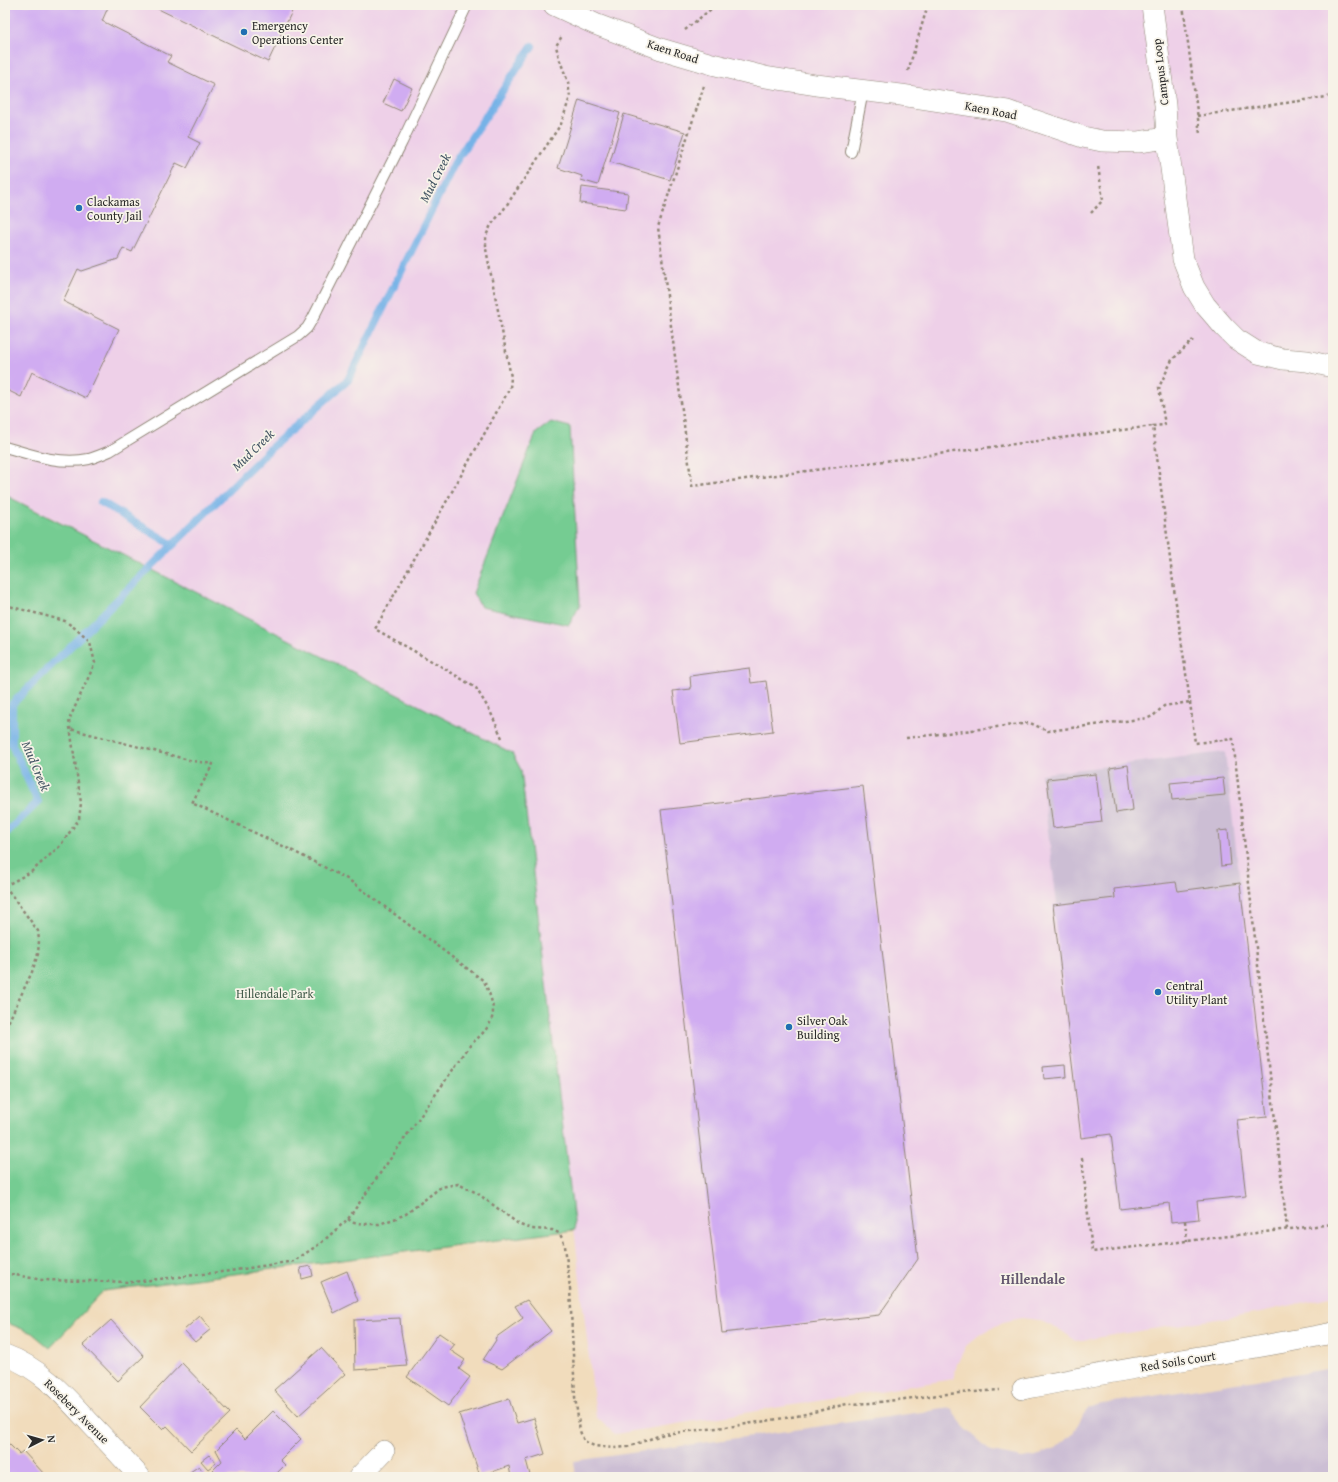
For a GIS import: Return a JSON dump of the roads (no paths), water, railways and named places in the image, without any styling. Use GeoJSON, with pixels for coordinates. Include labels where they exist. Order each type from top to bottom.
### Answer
{"type":"FeatureCollection","features":[{"type":"Feature","properties":{"kind":"street","name":"Kaen Road"},"geometry":{"type":"LineString","coordinates":[[554,5],[662,49],[712,64],[765,77],[1007,111],[1083,137],[1102,141],[1138,142],[1167,138]]}},
{"type":"Feature","properties":{"kind":"street","name":"Campus Loop"},"geometry":{"type":"LineString","coordinates":[[1152,5],[1165,105],[1167,138]]}},
{"type":"Feature","properties":{"kind":"street"},"geometry":{"type":"LineString","coordinates":[[1167,138],[1183,258],[1194,287],[1205,305],[1224,328],[1236,339],[1258,353],[1283,360],[1307,361],[1333,367]]}},
{"type":"Feature","properties":{"kind":"street"},"geometry":{"type":"LineString","coordinates":[[1307,361],[1333,351]]}},
{"type":"Feature","properties":{"kind":"street","name":"Red Soils Court"},"geometry":{"type":"LineString","coordinates":[[1023,1389],[1333,1333]]}},
{"type":"Feature","properties":{"kind":"street","name":"Rosebery Avenue"},"geometry":{"type":"LineString","coordinates":[[5,1356],[12,1358],[37,1372],[60,1390],[140,1477]]}},
{"type":"Feature","properties":{"kind":"street"},"geometry":{"type":"LineString","coordinates":[[359,1477],[384,1451]]}},
{"type":"Feature","properties":{"kind":"lane"},"geometry":{"type":"LineString","coordinates":[[5,447],[34,456],[54,460],[89,459],[110,451],[298,336],[313,318],[398,149],[467,5]]}},
{"type":"Feature","properties":{"kind":"lane"},"geometry":{"type":"LineString","coordinates":[[851,152],[863,91]]}},
{"type":"Feature","properties":{"kind":"waterway","name":"Mud Creek"},"geometry":{"type":"LineString","coordinates":[[5,832],[7,832],[38,802],[12,745],[12,704],[271,448],[348,380],[454,164],[532,46]]}},
{"type":"Feature","properties":{"kind":"waterway"},"geometry":{"type":"LineString","coordinates":[[101,502],[173,545]]}},
{"type":"Feature","properties":{"kind":"place","name":"Emergency Operations Center"},"geometry":{"type":"Point","coordinates":[244,32]}},
{"type":"Feature","properties":{"kind":"place","name":"Clackamas County Jail"},"geometry":{"type":"Point","coordinates":[79,208]}},
{"type":"Feature","properties":{"kind":"place","name":"Central Utility Plant"},"geometry":{"type":"Point","coordinates":[1158,992]}},
{"type":"Feature","properties":{"kind":"place","name":"Silver Oak Building"},"geometry":{"type":"Point","coordinates":[789,1027]}},
{"type":"Feature","properties":{"kind":"district","name":"Hillendale"},"geometry":{"type":"Point","coordinates":[1033,1279]}},
{"type":"Feature","properties":{"kind":"park label","name":"Hillendale Park"},"geometry":{"type":"Point","coordinates":[275,993]}}]}
